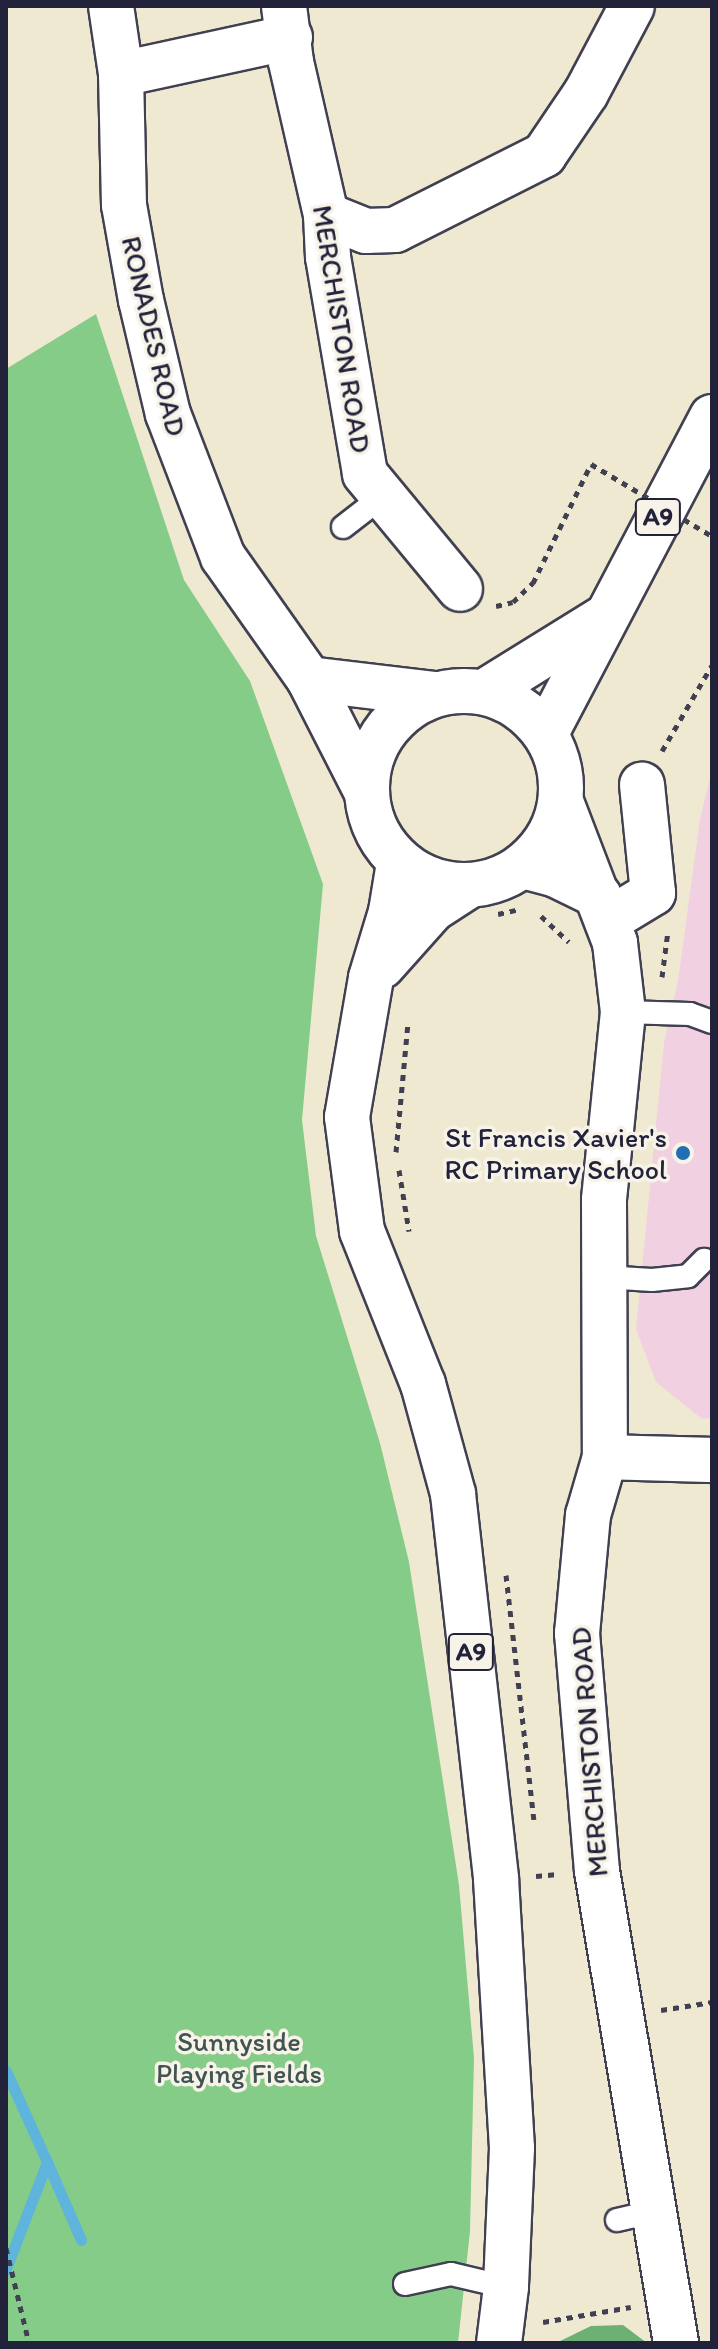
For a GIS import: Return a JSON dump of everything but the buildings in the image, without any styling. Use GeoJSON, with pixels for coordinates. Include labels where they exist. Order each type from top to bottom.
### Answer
{"type":"FeatureCollection","features":[{"type":"Feature","properties":{"kind":"main road","name":"RONADES ROAD"},"geometry":{"type":"LineString","coordinates":[[111,6],[121,74],[124,205],[141,300],[168,414],[223,557],[309,679],[365,789]]}},
{"type":"Feature","properties":{"kind":"main road"},"geometry":{"type":"LineString","coordinates":[[326,215],[366,231],[395,230],[544,155],[586,93],[632,6]]}},
{"type":"Feature","properties":{"kind":"main road","name":"MERCHISTON ROAD"},"geometry":{"type":"LineString","coordinates":[[121,74],[287,21],[291,62],[326,215],[328,257],[365,474],[460,589]]}},
{"type":"Feature","properties":{"kind":"main road","name":"A9"},"geometry":{"type":"LineString","coordinates":[[546,733],[712,417]]}},
{"type":"Feature","properties":{"kind":"main road"},"geometry":{"type":"LineString","coordinates":[[484,692],[605,617]]}},
{"type":"Feature","properties":{"kind":"main road"},"geometry":{"type":"LineString","coordinates":[[309,679],[435,694],[484,692],[519,707],[546,733],[560,766],[561,802],[540,871]]}},
{"type":"Feature","properties":{"kind":"main road"},"geometry":{"type":"LineString","coordinates":[[435,694],[407,708],[384,730],[370,758],[365,789],[374,830],[399,863],[477,901]]}},
{"type":"Feature","properties":{"kind":"main road"},"geometry":{"type":"LineString","coordinates":[[371,978],[433,909],[477,901],[497,881],[540,871],[603,909],[653,893],[642,785]]}},
{"type":"Feature","properties":{"kind":"main road","name":"MERCHISTON ROAD"},"geometry":{"type":"LineString","coordinates":[[561,802],[615,943],[623,1012],[604,1200],[605,1457],[588,1515],[577,1633],[597,1871],[621,2015],[635,2216],[672,2322]]}},
{"type":"Feature","properties":{"kind":"main road","name":"A9"},"geometry":{"type":"LineString","coordinates":[[399,863],[391,912],[371,978],[347,1117],[362,1231],[423,1384],[453,1494],[496,1879],[512,2148],[506,2287],[514,2334]]}},
{"type":"Feature","properties":{"kind":"main road"},"geometry":{"type":"LineString","coordinates":[[605,1457],[712,1460]]}},
{"type":"Feature","properties":{"kind":"lane"},"geometry":{"type":"LineString","coordinates":[[343,527],[383,496]]}},
{"type":"Feature","properties":{"kind":"lane"},"geometry":{"type":"LineString","coordinates":[[623,1012],[690,1014],[712,1022]]}},
{"type":"Feature","properties":{"kind":"lane"},"geometry":{"type":"LineString","coordinates":[[604,1277],[652,1280],[688,1276],[704,1260]]}},
{"type":"Feature","properties":{"kind":"lane"},"geometry":{"type":"LineString","coordinates":[[405,2284],[451,2274],[506,2287]]}},
{"type":"Feature","properties":{"kind":"path"},"geometry":{"type":"LineString","coordinates":[[460,589],[482,610],[513,602],[533,583],[591,464],[712,536]]}},
{"type":"Feature","properties":{"kind":"path"},"geometry":{"type":"LineString","coordinates":[[642,785],[712,665]]}},
{"type":"Feature","properties":{"kind":"path"},"geometry":{"type":"LineString","coordinates":[[477,901],[532,907],[540,871]]}},
{"type":"Feature","properties":{"kind":"path"},"geometry":{"type":"LineString","coordinates":[[408,1020],[395,1149],[413,1245]]}},
{"type":"Feature","properties":{"kind":"path"},"geometry":{"type":"LineString","coordinates":[[505,1565],[528,1741],[535,1831]]}},
{"type":"Feature","properties":{"kind":"path"},"geometry":{"type":"LineString","coordinates":[[537,1861],[539,1876]]}},
{"type":"Feature","properties":{"kind":"path"},"geometry":{"type":"LineString","coordinates":[[621,2015],[712,2002]]}},
{"type":"Feature","properties":{"kind":"path"},"geometry":{"type":"LineString","coordinates":[[6,2248],[29,2343]]}},
{"type":"Feature","properties":{"kind":"path"},"geometry":{"type":"LineString","coordinates":[[514,2334],[672,2322]]}},
{"type":"Feature","properties":{"kind":"shaded area","name":"St Francis Xavier's RC Primary School"},"geometry":{"type":"Polygon","coordinates":[[[712,770],[712,1418],[702,1419],[656,1382],[636,1329],[664,1043],[678,981],[700,819],[712,770]]]}},
{"type":"Feature","properties":{"kind":"green space","name":"Sunnyside Playing Fields"},"geometry":{"type":"Polygon","coordinates":[[[96,314],[184,580],[250,681],[323,884],[302,1120],[316,1236],[380,1443],[409,1562],[459,1885],[474,2058],[470,2231],[458,2343],[6,2343],[6,369],[96,314]]]}},
{"type":"Feature","properties":{"kind":"green space"},"geometry":{"type":"Polygon","coordinates":[[[623,2325],[647,2343],[556,2343],[591,2326],[623,2325]]]}},
{"type":"Feature","properties":{"kind":"waterway"},"geometry":{"type":"LineString","coordinates":[[6,2071],[47,2162],[6,2269]]}},
{"type":"Feature","properties":{"kind":"waterway"},"geometry":{"type":"LineString","coordinates":[[47,2162],[81,2240]]}},
{"type":"Feature","properties":{"kind":"place","name":"St Francis Xavier's RC Primary School"},"geometry":{"type":"Point","coordinates":[683,1153]}}]}
